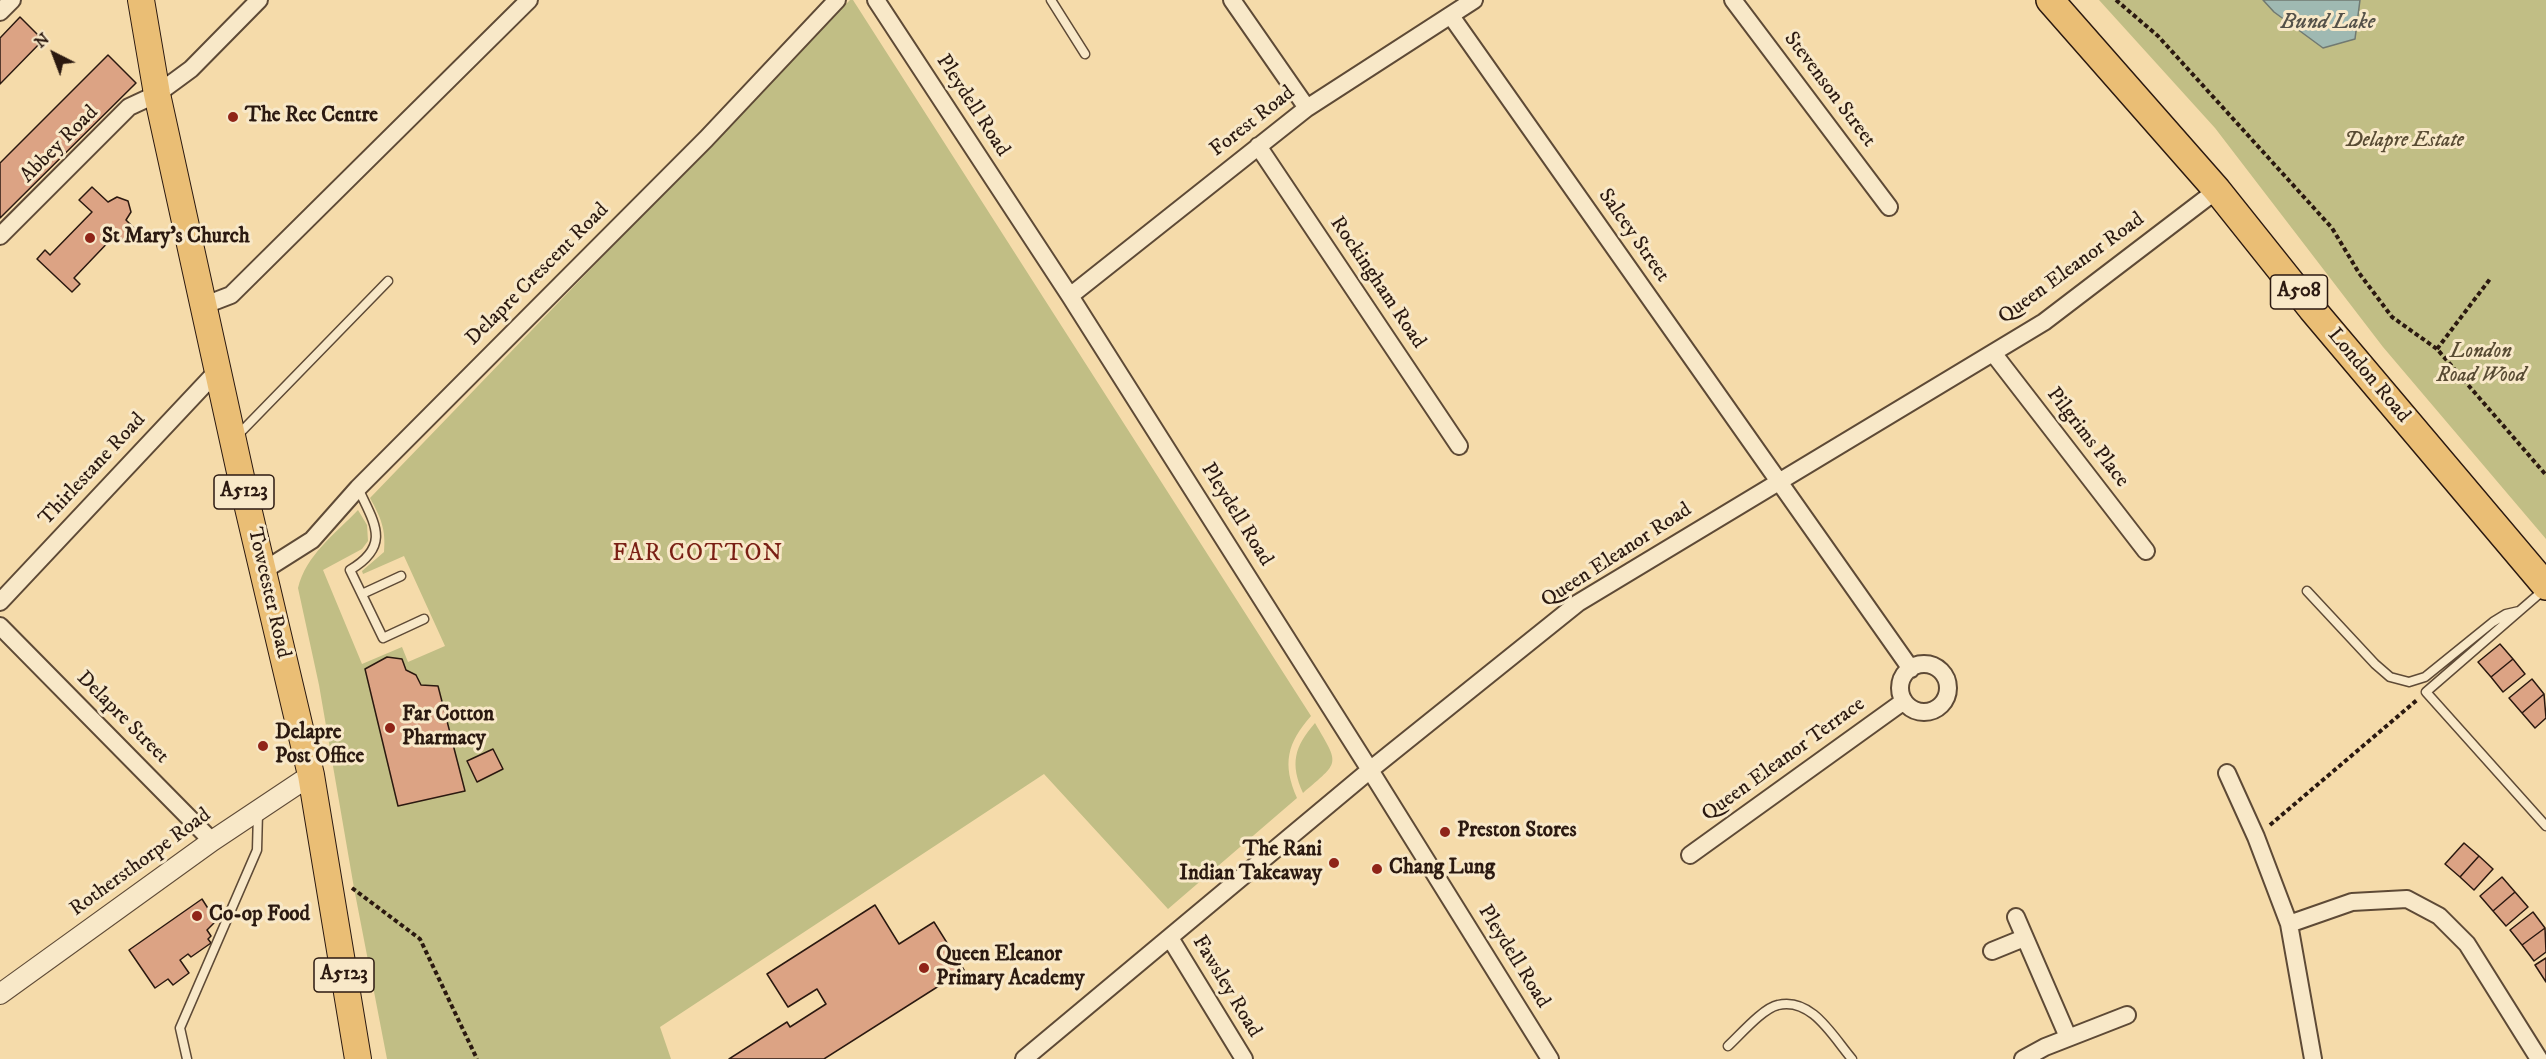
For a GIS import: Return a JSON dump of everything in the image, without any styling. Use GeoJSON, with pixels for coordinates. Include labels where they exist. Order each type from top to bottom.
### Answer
{"type":"FeatureCollection","features":[{"type":"Feature","properties":{"kind":"highway","name":"London Road"},"geometry":{"type":"LineString","coordinates":[[2050,0],[2217,190],[2312,309],[2546,587]]}},
{"type":"Feature","properties":{"kind":"main road","name":"Towcester Road"},"geometry":{"type":"LineString","coordinates":[[141,0],[158,94],[233,440],[311,775],[358,1059]]}},
{"type":"Feature","properties":{"kind":"main road","name":"Towcester Road"},"geometry":{"type":"LineString","coordinates":[[157,0],[158,94]]}},
{"type":"Feature","properties":{"kind":"street"},"geometry":{"type":"LineString","coordinates":[[0,12],[12,0]]}},
{"type":"Feature","properties":{"kind":"street","name":"Abbey Road"},"geometry":{"type":"LineString","coordinates":[[0,236],[129,107],[158,94],[191,69],[259,0]]}},
{"type":"Feature","properties":{"kind":"street"},"geometry":{"type":"LineString","coordinates":[[205,305],[231,295],[529,0]]}},
{"type":"Feature","properties":{"kind":"street","name":"Delapre Crescent Road"},"geometry":{"type":"LineString","coordinates":[[263,571],[312,540],[358,488],[706,139],[837,0]]}},
{"type":"Feature","properties":{"kind":"street","name":"Pleydell Road"},"geometry":{"type":"LineString","coordinates":[[876,0],[1070,296],[1550,1059]]}},
{"type":"Feature","properties":{"kind":"street"},"geometry":{"type":"LineString","coordinates":[[1232,0],[1307,108]]}},
{"type":"Feature","properties":{"kind":"street","name":"Forest Road"},"geometry":{"type":"LineString","coordinates":[[1070,296],[1307,108],[1474,0]]}},
{"type":"Feature","properties":{"kind":"street","name":"Stevenson Street"},"geometry":{"type":"LineString","coordinates":[[1733,0],[1889,207]]}},
{"type":"Feature","properties":{"kind":"street","name":"Salcey Street"},"geometry":{"type":"LineString","coordinates":[[1451,16],[1778,482]]}},
{"type":"Feature","properties":{"kind":"street","name":"Rockingham Road"},"geometry":{"type":"LineString","coordinates":[[1258,146],[1459,446]]}},
{"type":"Feature","properties":{"kind":"street","name":"Queen Eleanor Road"},"geometry":{"type":"LineString","coordinates":[[1024,1059],[1370,770],[1578,603],[2044,322],[2217,190]]}},
{"type":"Feature","properties":{"kind":"street","name":"Pilgrims Place"},"geometry":{"type":"LineString","coordinates":[[1993,353],[2146,551]]}},
{"type":"Feature","properties":{"kind":"street","name":"Thirlestane Road"},"geometry":{"type":"LineString","coordinates":[[0,602],[219,369]]}},
{"type":"Feature","properties":{"kind":"street"},"geometry":{"type":"LineString","coordinates":[[1778,482],[1911,669]]}},
{"type":"Feature","properties":{"kind":"street","name":"Delapre Street"},"geometry":{"type":"LineString","coordinates":[[0,626],[212,841]]}},
{"type":"Feature","properties":{"kind":"street"},"geometry":{"type":"LineString","coordinates":[[1921,665],[1937,668],[1943,674],[1948,690],[1942,705],[1927,712],[1911,708],[1904,701],[1900,687],[1906,672],[1921,665]]}},
{"type":"Feature","properties":{"kind":"street","name":"Queen Eleanor Terrace"},"geometry":{"type":"LineString","coordinates":[[1690,855],[1904,701]]}},
{"type":"Feature","properties":{"kind":"street"},"geometry":{"type":"LineString","coordinates":[[2227,773],[2256,837],[2289,924],[2313,1059]]}},
{"type":"Feature","properties":{"kind":"street","name":"Rothersthorpe Road"},"geometry":{"type":"LineString","coordinates":[[0,994],[212,841],[311,775]]}},
{"type":"Feature","properties":{"kind":"street"},"geometry":{"type":"LineString","coordinates":[[2289,924],[2352,902],[2407,899],[2439,915],[2467,944],[2539,1059]]}},
{"type":"Feature","properties":{"kind":"street"},"geometry":{"type":"LineString","coordinates":[[2016,917],[2068,1037]]}},
{"type":"Feature","properties":{"kind":"street","name":"Fawsley Road"},"geometry":{"type":"LineString","coordinates":[[1170,938],[1244,1059]]}},
{"type":"Feature","properties":{"kind":"street"},"geometry":{"type":"LineString","coordinates":[[1992,951],[2025,938]]}},
{"type":"Feature","properties":{"kind":"street"},"geometry":{"type":"LineString","coordinates":[[2023,1059],[2068,1037],[2127,1015]]}},
{"type":"Feature","properties":{"kind":"lane"},"geometry":{"type":"LineString","coordinates":[[1051,0],[1085,54]]}},
{"type":"Feature","properties":{"kind":"lane"},"geometry":{"type":"LineString","coordinates":[[233,440],[388,281]]}},
{"type":"Feature","properties":{"kind":"lane"},"geometry":{"type":"LineString","coordinates":[[358,488],[378,530],[374,549],[364,562],[350,570],[383,638],[424,619]]}},
{"type":"Feature","properties":{"kind":"lane"},"geometry":{"type":"LineString","coordinates":[[362,594],[401,576]]}},
{"type":"Feature","properties":{"kind":"lane"},"geometry":{"type":"LineString","coordinates":[[2546,587],[2524,610],[2426,692],[2546,826]]}},
{"type":"Feature","properties":{"kind":"lane"},"geometry":{"type":"LineString","coordinates":[[2307,591],[2375,664],[2390,677],[2409,682],[2425,677],[2493,622],[2506,614],[2524,610]]}},
{"type":"Feature","properties":{"kind":"lane"},"geometry":{"type":"LineString","coordinates":[[187,1059],[180,1028],[257,850],[258,810]]}},
{"type":"Feature","properties":{"kind":"lane"},"geometry":{"type":"LineString","coordinates":[[1728,1046],[1757,1019],[1777,1005],[1798,1005],[1812,1012],[1852,1059]]}},
{"type":"Feature","properties":{"kind":"path"},"geometry":{"type":"LineString","coordinates":[[2116,0],[2158,36],[2332,228],[2359,273],[2392,317],[2437,349],[2546,475]]}},
{"type":"Feature","properties":{"kind":"path"},"geometry":{"type":"LineString","coordinates":[[2437,349],[2490,279]]}},
{"type":"Feature","properties":{"kind":"path"},"geometry":{"type":"LineString","coordinates":[[2256,837],[2426,692]]}},
{"type":"Feature","properties":{"kind":"path"},"geometry":{"type":"LineString","coordinates":[[330,890],[354,888],[420,939],[477,1059]]}},
{"type":"Feature","properties":{"kind":"green space"},"geometry":{"type":"Polygon","coordinates":[[[850,0],[853,0],[1311,716],[1297,735],[1289,754],[1289,775],[1297,798],[1168,909],[1044,774],[660,1027],[671,1059],[387,1059],[354,888],[319,685],[298,588],[302,576],[314,555],[358,510],[367,525],[368,541],[362,549],[323,570],[362,664],[402,647],[408,662],[445,646],[404,556],[363,574],[362,571],[384,552],[382,524],[370,498],[850,0]]]}},
{"type":"Feature","properties":{"kind":"green space","name":"Delapre Estate"},"geometry":{"type":"Polygon","coordinates":[[[2099,0],[2546,0],[2546,539],[2383,347],[2215,128],[2099,0]]]}},
{"type":"Feature","properties":{"kind":"green space"},"geometry":{"type":"Polygon","coordinates":[[[1315,723],[1329,748],[1332,762],[1324,775],[1303,793],[1296,773],[1296,756],[1302,740],[1315,723]]]}},
{"type":"Feature","properties":{"kind":"water","name":"Bund Lake"},"geometry":{"type":"Polygon","coordinates":[[[2263,0],[2360,0],[2355,39],[2323,48],[2274,12],[2263,0]]]}},
{"type":"Feature","properties":{"kind":"building"},"geometry":{"type":"Polygon","coordinates":[[[20,17],[43,40],[0,84],[0,38],[20,17]]]}},
{"type":"Feature","properties":{"kind":"building"},"geometry":{"type":"Polygon","coordinates":[[[108,55],[136,83],[0,218],[0,163],[108,55]]]}},
{"type":"Feature","properties":{"kind":"building","name":"St Mary's Church"},"geometry":{"type":"Polygon","coordinates":[[[92,187],[108,202],[117,197],[128,201],[131,212],[126,220],[135,229],[124,241],[116,234],[74,278],[80,284],[72,292],[37,259],[45,250],[50,255],[92,212],[79,200],[92,187]]]}},
{"type":"Feature","properties":{"kind":"building"},"geometry":{"type":"Polygon","coordinates":[[[2500,644],[2513,659],[2491,677],[2478,662],[2500,644]]]}},
{"type":"Feature","properties":{"kind":"building"},"geometry":{"type":"Polygon","coordinates":[[[387,657],[402,659],[406,670],[416,675],[421,685],[438,686],[465,791],[398,806],[365,669],[387,657]]]}},
{"type":"Feature","properties":{"kind":"building"},"geometry":{"type":"Polygon","coordinates":[[[2513,659],[2525,674],[2503,692],[2491,677],[2513,659]]]}},
{"type":"Feature","properties":{"kind":"building"},"geometry":{"type":"Polygon","coordinates":[[[2532,679],[2544,694],[2522,713],[2509,698],[2532,679]]]}},
{"type":"Feature","properties":{"kind":"building"},"geometry":{"type":"Polygon","coordinates":[[[2544,694],[2546,718],[2535,728],[2522,713],[2544,694]]]}},
{"type":"Feature","properties":{"kind":"building"},"geometry":{"type":"Polygon","coordinates":[[[493,749],[503,769],[477,782],[467,761],[493,749]]]}},
{"type":"Feature","properties":{"kind":"building"},"geometry":{"type":"Polygon","coordinates":[[[2464,843],[2479,856],[2460,877],[2445,864],[2464,843]]]}},
{"type":"Feature","properties":{"kind":"building"},"geometry":{"type":"Polygon","coordinates":[[[2479,856],[2493,869],[2474,890],[2460,877],[2479,856]]]}},
{"type":"Feature","properties":{"kind":"building"},"geometry":{"type":"Polygon","coordinates":[[[2502,877],[2515,892],[2493,911],[2480,896],[2502,877]]]}},
{"type":"Feature","properties":{"kind":"building"},"geometry":{"type":"Polygon","coordinates":[[[2515,892],[2528,907],[2506,926],[2493,911],[2515,892]]]}},
{"type":"Feature","properties":{"kind":"building"},"geometry":{"type":"Polygon","coordinates":[[[202,899],[216,921],[207,930],[211,936],[208,939],[211,943],[191,957],[188,954],[180,960],[189,973],[173,985],[168,979],[155,988],[129,950],[202,899]]]}},
{"type":"Feature","properties":{"kind":"building"},"geometry":{"type":"Polygon","coordinates":[[[875,905],[899,944],[934,922],[964,970],[824,1059],[729,1059],[787,1022],[790,1027],[826,1004],[817,989],[788,1007],[767,974],[875,905]]]}},
{"type":"Feature","properties":{"kind":"building"},"geometry":{"type":"Polygon","coordinates":[[[2533,912],[2545,928],[2522,945],[2510,930],[2533,912]]]}},
{"type":"Feature","properties":{"kind":"building"},"geometry":{"type":"Polygon","coordinates":[[[2545,928],[2546,952],[2534,961],[2522,945],[2545,928]]]}},
{"type":"Feature","properties":{"kind":"building"},"geometry":{"type":"Polygon","coordinates":[[[2546,958],[2546,982],[2535,965],[2546,958]]]}},
{"type":"Feature","properties":{"kind":"place","name":"The Rec Centre"},"geometry":{"type":"Point","coordinates":[233,117]}},
{"type":"Feature","properties":{"kind":"place","name":"St Mary's Church"},"geometry":{"type":"Point","coordinates":[90,238]}},
{"type":"Feature","properties":{"kind":"place","name":"Far Cotton Pharmacy"},"geometry":{"type":"Point","coordinates":[390,728]}},
{"type":"Feature","properties":{"kind":"place","name":"Delapre Post Office"},"geometry":{"type":"Point","coordinates":[263,746]}},
{"type":"Feature","properties":{"kind":"place","name":"Preston Stores"},"geometry":{"type":"Point","coordinates":[1445,832]}},
{"type":"Feature","properties":{"kind":"place","name":"The Rani Indian Takeaway"},"geometry":{"type":"Point","coordinates":[1334,863]}},
{"type":"Feature","properties":{"kind":"place","name":"Chang Lung"},"geometry":{"type":"Point","coordinates":[1377,869]}},
{"type":"Feature","properties":{"kind":"place","name":"Co-op Food"},"geometry":{"type":"Point","coordinates":[197,916]}},
{"type":"Feature","properties":{"kind":"place","name":"Queen Eleanor Primary Academy"},"geometry":{"type":"Point","coordinates":[924,968]}},
{"type":"Feature","properties":{"kind":"district","name":"FAR COTTON"},"geometry":{"type":"Point","coordinates":[698,555]}},
{"type":"Feature","properties":{"kind":"park label","name":"London Road Wood"},"geometry":{"type":"Point","coordinates":[2481,365]}}]}
